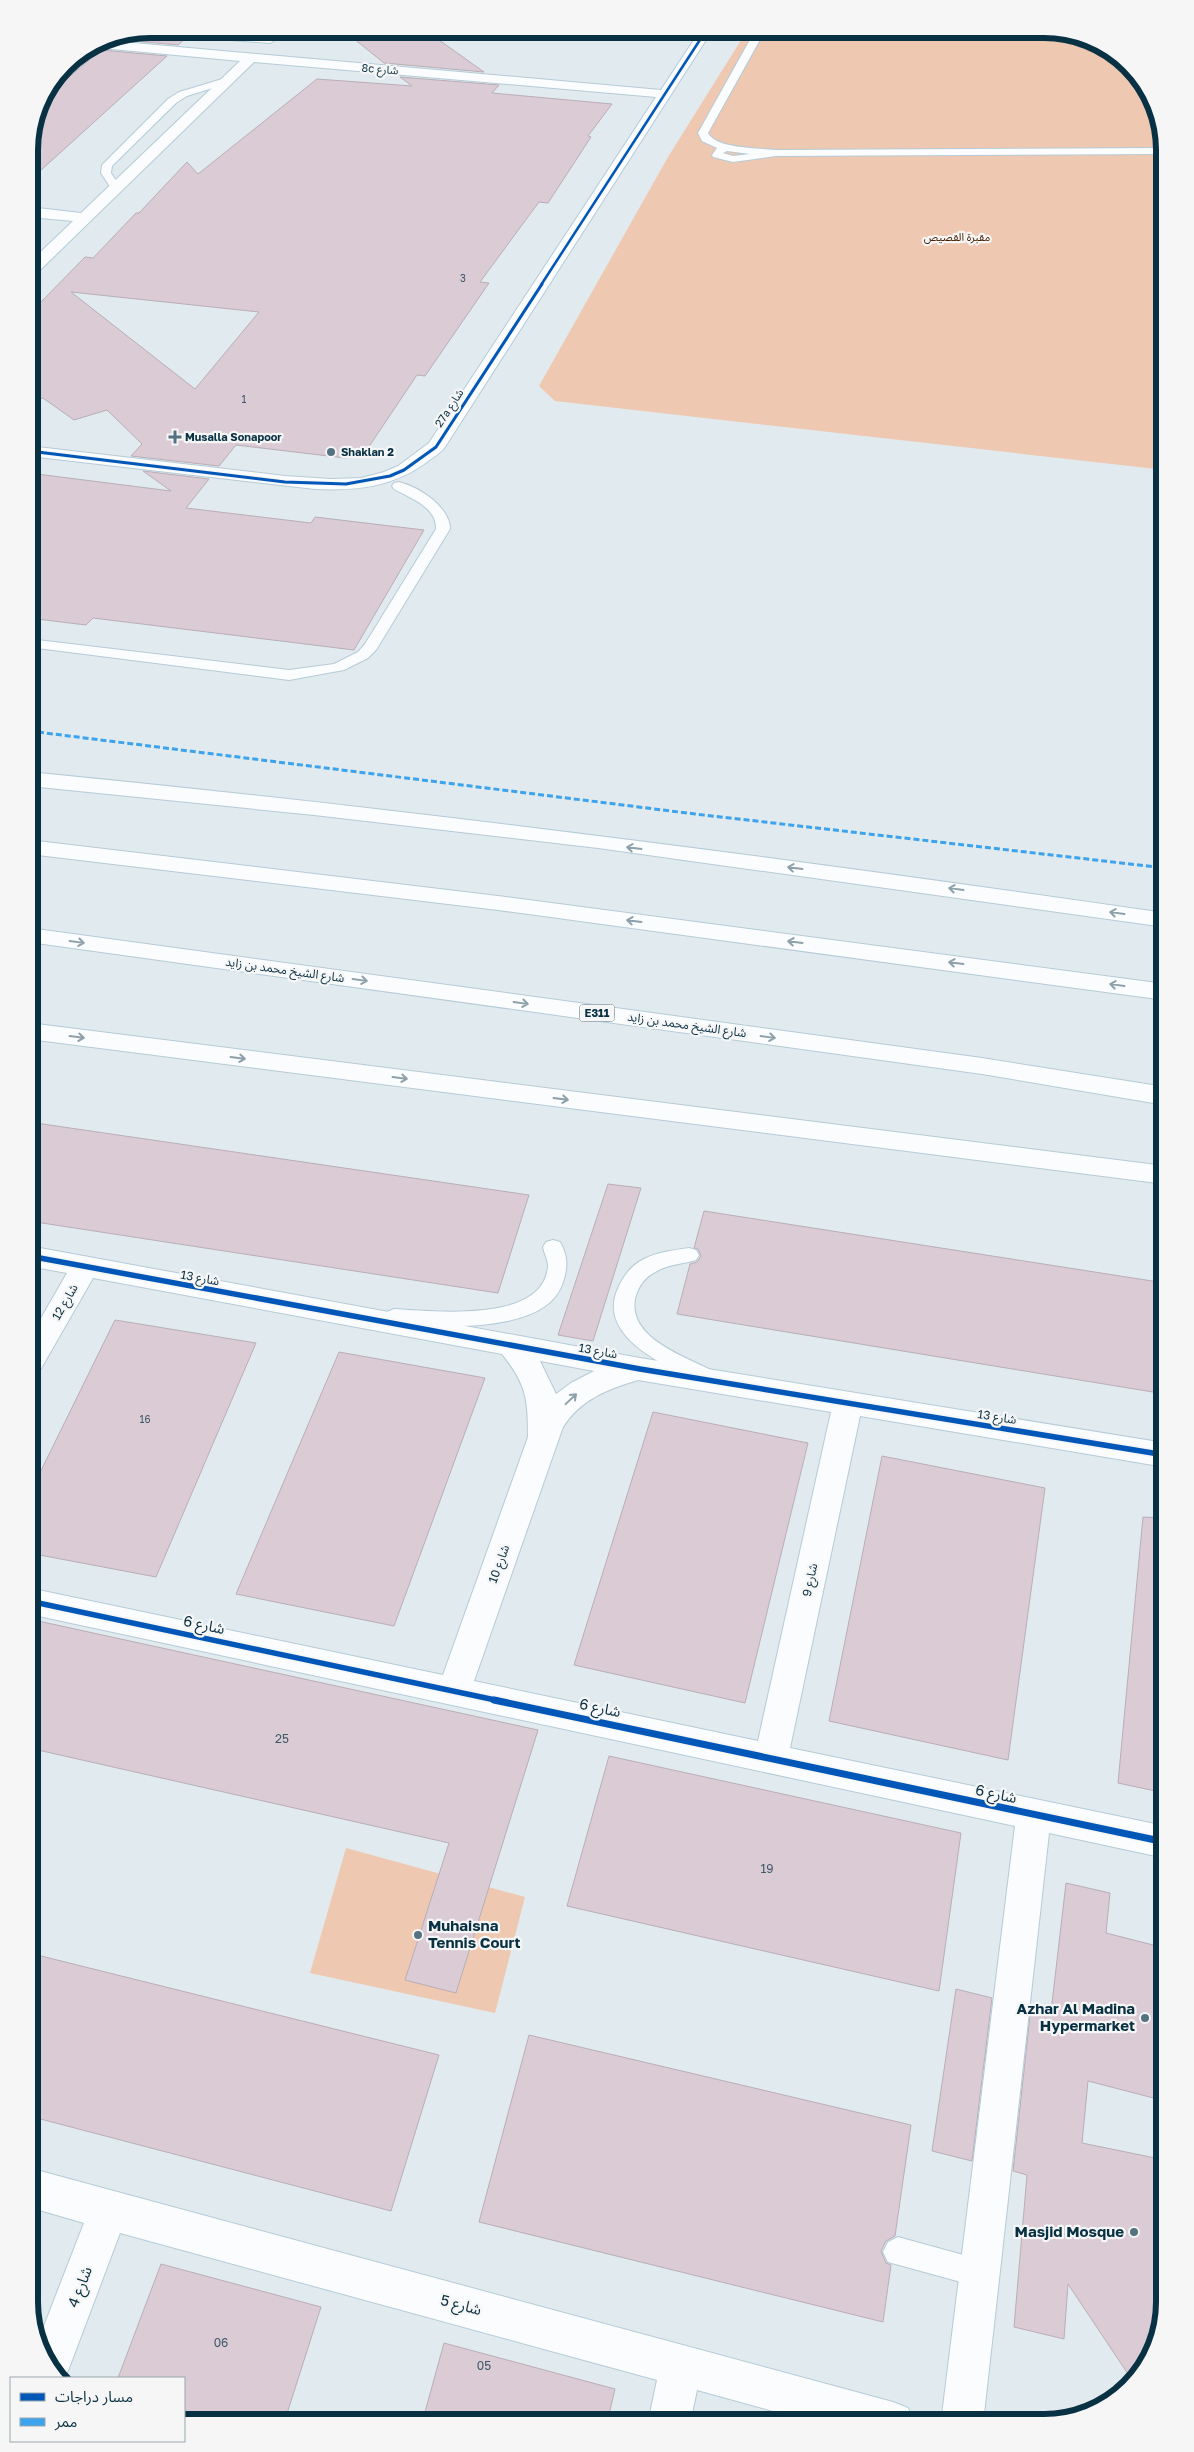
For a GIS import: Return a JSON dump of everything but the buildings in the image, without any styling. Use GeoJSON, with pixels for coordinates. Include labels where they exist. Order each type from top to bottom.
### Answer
{"type":"FeatureCollection","features":[{"type":"Feature","properties":{"kind":"main road"},"geometry":{"type":"LineString","coordinates":[[150,48],[163,38]]}},
{"type":"Feature","properties":{"kind":"main road"},"geometry":{"type":"LineString","coordinates":[[259,38],[270,39]]}},
{"type":"Feature","properties":{"kind":"main road","name":"27a شارع"},"geometry":{"type":"LineString","coordinates":[[38,452],[285,482],[350,484],[382,478],[404,470],[436,447],[701,38]]}},
{"type":"Feature","properties":{"kind":"main road","name":"8c شارع"},"geometry":{"type":"LineString","coordinates":[[109,45],[664,94]]}},
{"type":"Feature","properties":{"kind":"main road"},"geometry":{"type":"LineString","coordinates":[[38,263],[252,57]]}},
{"type":"Feature","properties":{"kind":"main road"},"geometry":{"type":"LineString","coordinates":[[38,213],[85,218]]}},
{"type":"Feature","properties":{"kind":"main road","name":"27a شارع"},"geometry":{"type":"LineString","coordinates":[[285,482],[348,493],[376,492],[399,486],[428,469],[435,458],[436,447]]}},
{"type":"Feature","properties":{"kind":"main road"},"geometry":{"type":"LineString","coordinates":[[38,763],[154,782],[232,798]]}},
{"type":"Feature","properties":{"kind":"main road"},"geometry":{"type":"LineString","coordinates":[[38,780],[232,798],[836,873],[1156,919]]}},
{"type":"Feature","properties":{"kind":"main road"},"geometry":{"type":"LineString","coordinates":[[38,848],[498,903],[1156,991]]}},
{"type":"Feature","properties":{"kind":"main road","name":"شارع الشيخ محمد بن زايد"},"geometry":{"type":"LineString","coordinates":[[38,936],[982,1066],[1156,1095]]}},
{"type":"Feature","properties":{"kind":"main road"},"geometry":{"type":"LineString","coordinates":[[38,1032],[1156,1174]]}},
{"type":"Feature","properties":{"kind":"main road","name":"شارع 13"},"geometry":{"type":"LineString","coordinates":[[38,1258],[640,1369],[1156,1454]]}},
{"type":"Feature","properties":{"kind":"main road","name":"شارع 12"},"geometry":{"type":"LineString","coordinates":[[38,1348],[85,1267]]}},
{"type":"Feature","properties":{"kind":"main road","name":"شارع 10"},"geometry":{"type":"LineString","coordinates":[[511,1345],[529,1366],[541,1388],[546,1412],[543,1438]]}},
{"type":"Feature","properties":{"kind":"main road","name":"شارع 10"},"geometry":{"type":"LineString","coordinates":[[454,1690],[543,1438],[557,1413],[579,1392],[607,1377],[640,1369]]}},
{"type":"Feature","properties":{"kind":"main road","name":"شارع 9"},"geometry":{"type":"LineString","coordinates":[[771,1757],[848,1403]]}},
{"type":"Feature","properties":{"kind":"main road","name":"شارع 6"},"geometry":{"type":"LineString","coordinates":[[38,1603],[1156,1840]]}},
{"type":"Feature","properties":{"kind":"main road"},"geometry":{"type":"LineString","coordinates":[[963,2414],[1034,1815]]}},
{"type":"Feature","properties":{"kind":"main road","name":"شارع 5"},"geometry":{"type":"LineString","coordinates":[[38,2190],[860,2414]]}},
{"type":"Feature","properties":{"kind":"main road","name":"شارع 4"},"geometry":{"type":"LineString","coordinates":[[52,2358],[110,2210]]}},
{"type":"Feature","properties":{"kind":"main road"},"geometry":{"type":"LineString","coordinates":[[671,2414],[681,2366]]}},
{"type":"Feature","properties":{"kind":"lane"},"geometry":{"type":"LineString","coordinates":[[756,38],[703,133],[706,139],[726,148],[776,154],[1156,151]]}},
{"type":"Feature","properties":{"kind":"lane"},"geometry":{"type":"LineString","coordinates":[[116,188],[106,173],[107,165],[172,100],[191,91],[229,80]]}},
{"type":"Feature","properties":{"kind":"lane"},"geometry":{"type":"LineString","coordinates":[[38,645],[273,674],[315,672],[352,661],[371,647],[443,529],[443,520],[437,511],[399,486]]}},
{"type":"Feature","properties":{"kind":"lane"},"geometry":{"type":"LineString","coordinates":[[359,1317],[473,1318],[496,1317],[521,1311],[541,1299],[553,1283],[558,1265],[553,1247]]}},
{"type":"Feature","properties":{"kind":"lane"},"geometry":{"type":"LineString","coordinates":[[689,1255],[665,1259],[644,1268],[639,1273],[630,1283],[623,1301],[625,1319],[637,1336],[656,1350],[714,1381]]}},
{"type":"Feature","properties":{"kind":"lane"},"geometry":{"type":"LineString","coordinates":[[898,2252],[980,2272]]}},
{"type":"Feature","properties":{"kind":"green space","name":"مقبرة القصيص"},"geometry":{"type":"Polygon","coordinates":[[[742,38],[1052,38],[1081,43],[1107,56],[1124,70],[1142,93],[1151,113],[1156,142],[1156,469],[555,401],[539,386],[668,157],[742,38]]]}},
{"type":"Feature","properties":{"kind":"green space","name":"Muhaisna Tennis Court"},"geometry":{"type":"Polygon","coordinates":[[[346,1848],[525,1897],[495,2013],[310,1973],[346,1848]]]}},
{"type":"Feature","properties":{"kind":"marked path"},"geometry":{"type":"LineString","coordinates":[[38,732],[695,814],[1156,867]]}},
{"type":"Feature","properties":{"kind":"cycle path"},"geometry":{"type":"LineString","coordinates":[[38,452],[315,484],[346,484],[376,481],[404,470],[436,447],[701,38]]}},
{"type":"Feature","properties":{"kind":"cycle path"},"geometry":{"type":"LineString","coordinates":[[38,1258],[640,1369],[1156,1454]]}},
{"type":"Feature","properties":{"kind":"cycle path"},"geometry":{"type":"LineString","coordinates":[[38,1603],[1156,1840]]}},
{"type":"Feature","properties":{"kind":"place","name":"Musalla Sonapoor"},"geometry":{"type":"Point","coordinates":[175,437]}},
{"type":"Feature","properties":{"kind":"place","name":"Shaklan 2"},"geometry":{"type":"Point","coordinates":[331,452]}},
{"type":"Feature","properties":{"kind":"place","name":"Muhaisna Tennis Court"},"geometry":{"type":"Point","coordinates":[418,1935]}},
{"type":"Feature","properties":{"kind":"place","name":"Azhar Al Madina Hypermarket"},"geometry":{"type":"Point","coordinates":[1145,2018]}},
{"type":"Feature","properties":{"kind":"place","name":"Masjid Mosque"},"geometry":{"type":"Point","coordinates":[1134,2232]}}]}
